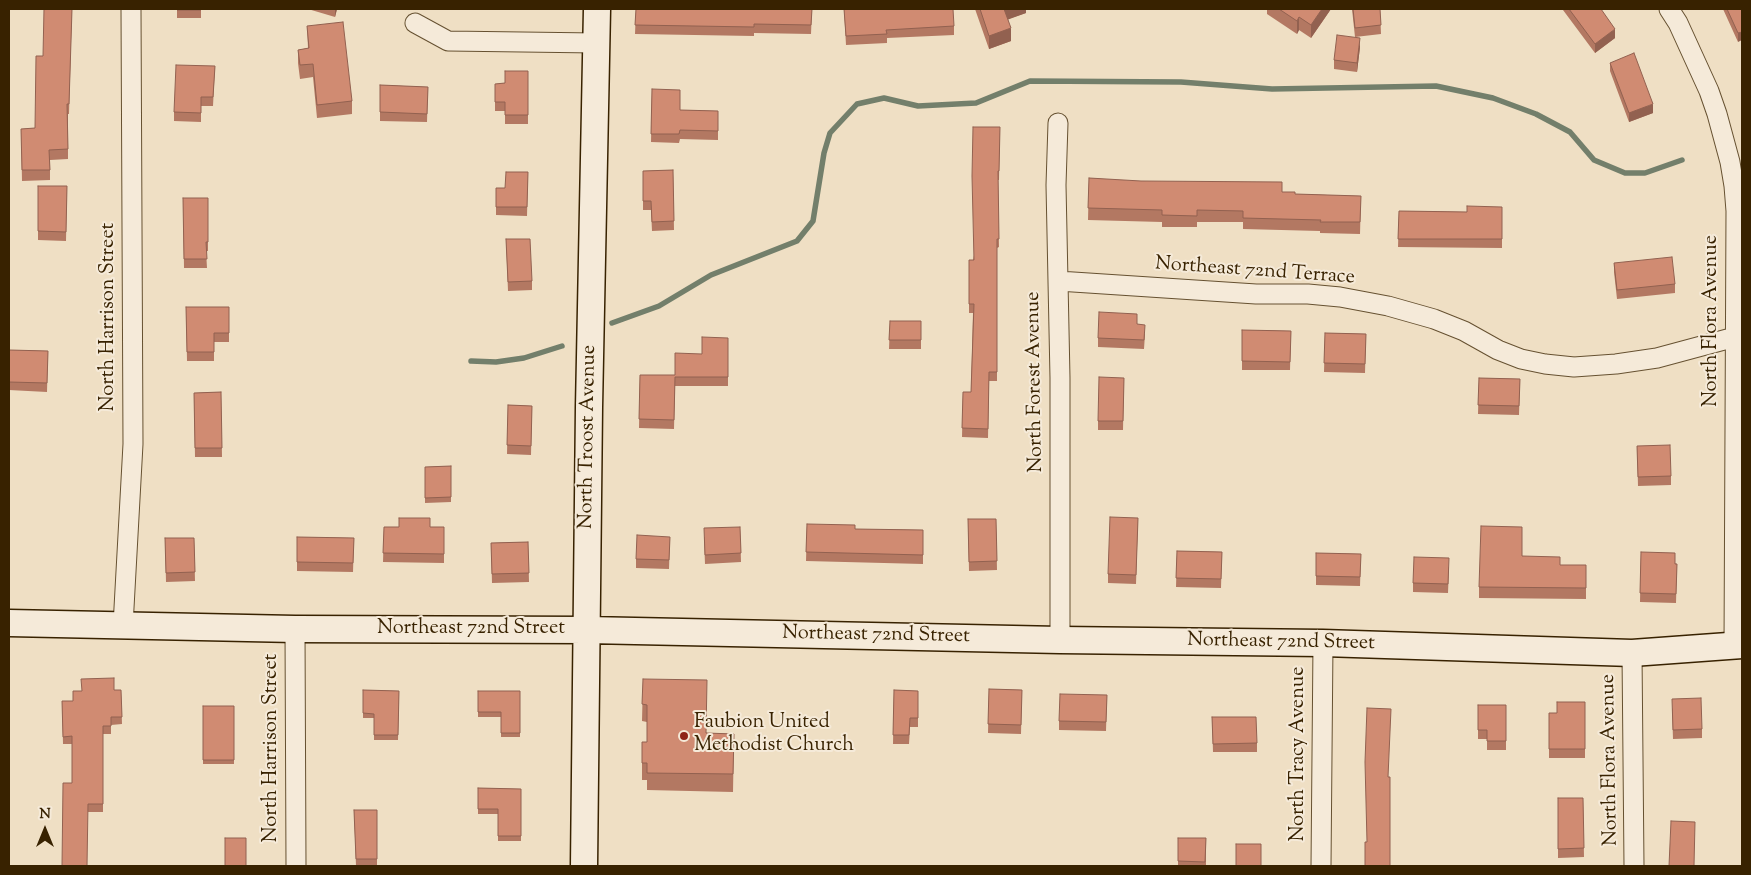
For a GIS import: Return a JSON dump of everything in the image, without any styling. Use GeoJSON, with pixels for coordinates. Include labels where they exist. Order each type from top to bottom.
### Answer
{"type":"FeatureCollection","features":[{"type":"Feature","properties":{"kind":"main road","name":"North Troost Avenue"},"geometry":{"type":"LineString","coordinates":[[584,866],[589,397],[597,9]]}},
{"type":"Feature","properties":{"kind":"main road","name":"Northeast 72nd Street"},"geometry":{"type":"LineString","coordinates":[[9,623],[295,629],[588,630],[1060,640],[1323,643],[1632,653],[1738,645]]}},
{"type":"Feature","properties":{"kind":"street","name":"North Harrison Street"},"geometry":{"type":"LineString","coordinates":[[123,626],[133,444],[131,9]]}},
{"type":"Feature","properties":{"kind":"street","name":"North Flora Avenue"},"geometry":{"type":"LineString","coordinates":[[1669,9],[1678,23],[1717,114],[1730,162],[1736,211],[1735,337],[1738,645]]}},
{"type":"Feature","properties":{"kind":"street"},"geometry":{"type":"LineString","coordinates":[[415,23],[448,41],[596,43]]}},
{"type":"Feature","properties":{"kind":"street","name":"North Forest Avenue"},"geometry":{"type":"LineString","coordinates":[[1058,123],[1056,185],[1060,640]]}},
{"type":"Feature","properties":{"kind":"street","name":"Northeast 72nd Terrace"},"geometry":{"type":"LineString","coordinates":[[1058,281],[1256,294],[1308,294],[1340,297],[1388,306],[1434,319],[1464,331],[1521,359],[1574,367],[1616,364],[1657,358],[1735,337]]}},
{"type":"Feature","properties":{"kind":"street","name":"North Harrison Street"},"geometry":{"type":"LineString","coordinates":[[295,629],[296,866]]}},
{"type":"Feature","properties":{"kind":"street","name":"North Tracy Avenue"},"geometry":{"type":"LineString","coordinates":[[1321,866],[1323,643]]}},
{"type":"Feature","properties":{"kind":"street","name":"North Flora Avenue"},"geometry":{"type":"LineString","coordinates":[[1632,653],[1634,866]]}},
{"type":"Feature","properties":{"kind":"building"},"geometry":{"type":"Polygon","coordinates":[[[44,9],[72,9],[69,104],[67,104],[68,149],[49,150],[50,170],[22,170],[21,129],[35,128],[36,56],[43,56],[44,9]]]}},
{"type":"Feature","properties":{"kind":"building"},"geometry":{"type":"Polygon","coordinates":[[[201,9],[201,10],[177,10],[201,9]]]}},
{"type":"Feature","properties":{"kind":"building"},"geometry":{"type":"Polygon","coordinates":[[[636,9],[812,9],[811,25],[754,24],[754,27],[635,25],[636,9]]]}},
{"type":"Feature","properties":{"kind":"building"},"geometry":{"type":"Polygon","coordinates":[[[844,9],[953,9],[954,26],[886,30],[887,34],[846,36],[844,9]]]}},
{"type":"Feature","properties":{"kind":"building"},"geometry":{"type":"Polygon","coordinates":[[[980,9],[1004,9],[1011,28],[989,36],[980,9]]]}},
{"type":"Feature","properties":{"kind":"building"},"geometry":{"type":"Polygon","coordinates":[[[1279,9],[1322,9],[1311,25],[1299,17],[1297,21],[1279,9]]]}},
{"type":"Feature","properties":{"kind":"building"},"geometry":{"type":"Polygon","coordinates":[[[1353,9],[1380,9],[1381,25],[1355,28],[1353,9]]]}},
{"type":"Feature","properties":{"kind":"building"},"geometry":{"type":"Polygon","coordinates":[[[1569,9],[1601,9],[1615,29],[1595,44],[1569,9]]]}},
{"type":"Feature","properties":{"kind":"building"},"geometry":{"type":"Polygon","coordinates":[[[1727,9],[1742,9],[1742,32],[1738,33],[1727,9]]]}},
{"type":"Feature","properties":{"kind":"building"},"geometry":{"type":"Polygon","coordinates":[[[343,22],[352,101],[317,105],[313,64],[300,65],[298,50],[309,48],[307,26],[343,22]]]}},
{"type":"Feature","properties":{"kind":"building"},"geometry":{"type":"Polygon","coordinates":[[[1337,35],[1360,38],[1357,63],[1334,60],[1337,35]]]}},
{"type":"Feature","properties":{"kind":"building"},"geometry":{"type":"Polygon","coordinates":[[[1634,53],[1653,104],[1629,113],[1610,63],[1634,53]]]}},
{"type":"Feature","properties":{"kind":"building"},"geometry":{"type":"Polygon","coordinates":[[[176,65],[215,66],[213,97],[201,97],[201,113],[174,112],[176,65]]]}},
{"type":"Feature","properties":{"kind":"building"},"geometry":{"type":"Polygon","coordinates":[[[505,71],[528,71],[528,115],[505,115],[505,102],[495,102],[495,84],[505,83],[505,71]]]}},
{"type":"Feature","properties":{"kind":"building"},"geometry":{"type":"Polygon","coordinates":[[[380,85],[428,87],[427,114],[380,112],[380,85]]]}},
{"type":"Feature","properties":{"kind":"building"},"geometry":{"type":"Polygon","coordinates":[[[652,89],[680,90],[680,110],[718,111],[718,131],[680,130],[679,134],[651,134],[652,89]]]}},
{"type":"Feature","properties":{"kind":"building"},"geometry":{"type":"Polygon","coordinates":[[[973,127],[1000,127],[998,171],[999,239],[997,239],[997,372],[989,372],[988,429],[962,428],[963,392],[971,392],[974,304],[969,304],[969,260],[974,260],[973,127]]]}},
{"type":"Feature","properties":{"kind":"building"},"geometry":{"type":"Polygon","coordinates":[[[673,170],[674,221],[652,222],[651,201],[643,201],[643,171],[673,170]]]}},
{"type":"Feature","properties":{"kind":"building"},"geometry":{"type":"Polygon","coordinates":[[[506,172],[528,172],[527,207],[496,207],[496,188],[505,188],[506,172]]]}},
{"type":"Feature","properties":{"kind":"building"},"geometry":{"type":"Polygon","coordinates":[[[1089,178],[1141,181],[1282,182],[1282,192],[1361,196],[1360,222],[1243,218],[1243,211],[1197,210],[1197,216],[1162,215],[1162,210],[1088,208],[1089,178]]]}},
{"type":"Feature","properties":{"kind":"building"},"geometry":{"type":"Polygon","coordinates":[[[38,186],[67,186],[66,232],[38,231],[38,186]]]}},
{"type":"Feature","properties":{"kind":"building"},"geometry":{"type":"Polygon","coordinates":[[[183,198],[208,198],[207,259],[184,259],[183,198]]]}},
{"type":"Feature","properties":{"kind":"building"},"geometry":{"type":"Polygon","coordinates":[[[1467,206],[1502,207],[1502,239],[1398,239],[1399,211],[1467,212],[1467,206]]]}},
{"type":"Feature","properties":{"kind":"building"},"geometry":{"type":"Polygon","coordinates":[[[506,239],[530,239],[532,281],[508,282],[506,239]]]}},
{"type":"Feature","properties":{"kind":"building"},"geometry":{"type":"Polygon","coordinates":[[[1672,257],[1675,284],[1617,290],[1614,263],[1672,257]]]}},
{"type":"Feature","properties":{"kind":"building"},"geometry":{"type":"Polygon","coordinates":[[[186,307],[229,307],[229,333],[214,333],[214,352],[187,352],[186,307]]]}},
{"type":"Feature","properties":{"kind":"building"},"geometry":{"type":"Polygon","coordinates":[[[1099,312],[1137,314],[1137,324],[1145,325],[1144,340],[1098,338],[1099,312]]]}},
{"type":"Feature","properties":{"kind":"building"},"geometry":{"type":"Polygon","coordinates":[[[890,321],[921,321],[921,340],[889,340],[890,321]]]}},
{"type":"Feature","properties":{"kind":"building"},"geometry":{"type":"Polygon","coordinates":[[[1242,330],[1291,331],[1290,362],[1242,361],[1242,330]]]}},
{"type":"Feature","properties":{"kind":"building"},"geometry":{"type":"Polygon","coordinates":[[[1325,333],[1366,334],[1365,364],[1324,363],[1325,333]]]}},
{"type":"Feature","properties":{"kind":"building"},"geometry":{"type":"Polygon","coordinates":[[[702,337],[728,338],[728,377],[675,377],[674,420],[639,419],[640,375],[675,375],[675,353],[702,354],[702,337]]]}},
{"type":"Feature","properties":{"kind":"building"},"geometry":{"type":"Polygon","coordinates":[[[9,350],[48,351],[47,383],[9,382],[9,350]]]}},
{"type":"Feature","properties":{"kind":"building"},"geometry":{"type":"Polygon","coordinates":[[[1099,377],[1124,378],[1123,421],[1098,421],[1099,377]]]}},
{"type":"Feature","properties":{"kind":"building"},"geometry":{"type":"Polygon","coordinates":[[[1479,378],[1520,379],[1519,406],[1478,405],[1479,378]]]}},
{"type":"Feature","properties":{"kind":"building"},"geometry":{"type":"Polygon","coordinates":[[[221,392],[222,448],[195,448],[194,393],[221,392]]]}},
{"type":"Feature","properties":{"kind":"building"},"geometry":{"type":"Polygon","coordinates":[[[508,405],[532,406],[531,446],[507,445],[508,405]]]}},
{"type":"Feature","properties":{"kind":"building"},"geometry":{"type":"Polygon","coordinates":[[[1670,445],[1671,476],[1638,477],[1637,446],[1670,445]]]}},
{"type":"Feature","properties":{"kind":"building"},"geometry":{"type":"Polygon","coordinates":[[[451,466],[451,497],[425,498],[425,467],[451,466]]]}},
{"type":"Feature","properties":{"kind":"building"},"geometry":{"type":"Polygon","coordinates":[[[1110,517],[1138,518],[1136,575],[1108,574],[1110,517]]]}},
{"type":"Feature","properties":{"kind":"building"},"geometry":{"type":"Polygon","coordinates":[[[399,518],[430,518],[430,527],[444,527],[444,554],[383,553],[384,527],[399,527],[399,518]]]}},
{"type":"Feature","properties":{"kind":"building"},"geometry":{"type":"Polygon","coordinates":[[[968,519],[996,519],[997,561],[969,562],[968,519]]]}},
{"type":"Feature","properties":{"kind":"building"},"geometry":{"type":"Polygon","coordinates":[[[807,524],[855,525],[855,529],[923,530],[923,555],[806,552],[807,524]]]}},
{"type":"Feature","properties":{"kind":"building"},"geometry":{"type":"Polygon","coordinates":[[[1481,526],[1522,527],[1522,556],[1560,557],[1560,565],[1586,565],[1586,588],[1479,587],[1481,526]]]}},
{"type":"Feature","properties":{"kind":"building"},"geometry":{"type":"Polygon","coordinates":[[[740,527],[741,553],[705,555],[704,528],[740,527]]]}},
{"type":"Feature","properties":{"kind":"building"},"geometry":{"type":"Polygon","coordinates":[[[637,535],[670,537],[669,560],[636,559],[637,535]]]}},
{"type":"Feature","properties":{"kind":"building"},"geometry":{"type":"Polygon","coordinates":[[[297,537],[354,538],[353,563],[297,562],[297,537]]]}},
{"type":"Feature","properties":{"kind":"building"},"geometry":{"type":"Polygon","coordinates":[[[165,538],[194,538],[195,572],[166,573],[165,538]]]}},
{"type":"Feature","properties":{"kind":"building"},"geometry":{"type":"Polygon","coordinates":[[[528,542],[529,573],[492,574],[491,543],[528,542]]]}},
{"type":"Feature","properties":{"kind":"building"},"geometry":{"type":"Polygon","coordinates":[[[1177,551],[1222,552],[1221,579],[1176,578],[1177,551]]]}},
{"type":"Feature","properties":{"kind":"building"},"geometry":{"type":"Polygon","coordinates":[[[1641,552],[1675,553],[1675,564],[1677,564],[1676,594],[1640,593],[1641,552]]]}},
{"type":"Feature","properties":{"kind":"building"},"geometry":{"type":"Polygon","coordinates":[[[1316,553],[1361,554],[1360,577],[1316,576],[1316,553]]]}},
{"type":"Feature","properties":{"kind":"building"},"geometry":{"type":"Polygon","coordinates":[[[1414,557],[1449,558],[1448,584],[1413,583],[1414,557]]]}},
{"type":"Feature","properties":{"kind":"building"},"geometry":{"type":"Polygon","coordinates":[[[114,678],[114,690],[121,690],[122,717],[111,717],[111,726],[103,726],[103,804],[88,804],[87,866],[62,866],[63,783],[72,783],[72,736],[63,737],[62,701],[73,701],[73,691],[82,691],[81,679],[114,678]]]}},
{"type":"Feature","properties":{"kind":"building","name":"Faubion United Methodist Church"},"geometry":{"type":"Polygon","coordinates":[[[643,679],[707,680],[706,733],[734,734],[733,774],[647,773],[647,763],[642,763],[642,742],[647,742],[647,705],[642,704],[643,679]]]}},
{"type":"Feature","properties":{"kind":"building"},"geometry":{"type":"Polygon","coordinates":[[[989,689],[1022,690],[1021,725],[988,724],[989,689]]]}},
{"type":"Feature","properties":{"kind":"building"},"geometry":{"type":"Polygon","coordinates":[[[363,690],[399,691],[398,735],[374,735],[374,714],[363,713],[363,690]]]}},
{"type":"Feature","properties":{"kind":"building"},"geometry":{"type":"Polygon","coordinates":[[[894,690],[918,691],[918,718],[910,718],[909,735],[893,735],[894,690]]]}},
{"type":"Feature","properties":{"kind":"building"},"geometry":{"type":"Polygon","coordinates":[[[478,691],[520,691],[520,733],[501,733],[501,712],[478,712],[478,691]]]}},
{"type":"Feature","properties":{"kind":"building"},"geometry":{"type":"Polygon","coordinates":[[[1060,694],[1107,695],[1106,722],[1059,721],[1060,694]]]}},
{"type":"Feature","properties":{"kind":"building"},"geometry":{"type":"Polygon","coordinates":[[[1701,698],[1702,729],[1673,730],[1672,699],[1701,698]]]}},
{"type":"Feature","properties":{"kind":"building"},"geometry":{"type":"Polygon","coordinates":[[[1557,702],[1585,702],[1585,749],[1549,749],[1549,713],[1557,713],[1557,702]]]}},
{"type":"Feature","properties":{"kind":"building"},"geometry":{"type":"Polygon","coordinates":[[[1478,705],[1506,705],[1506,741],[1487,741],[1487,730],[1478,730],[1478,705]]]}},
{"type":"Feature","properties":{"kind":"building"},"geometry":{"type":"Polygon","coordinates":[[[203,706],[234,706],[234,760],[203,760],[203,706]]]}},
{"type":"Feature","properties":{"kind":"building"},"geometry":{"type":"Polygon","coordinates":[[[1367,708],[1391,709],[1388,777],[1390,777],[1390,866],[1365,866],[1365,842],[1367,842],[1365,762],[1367,708]]]}},
{"type":"Feature","properties":{"kind":"building"},"geometry":{"type":"Polygon","coordinates":[[[1212,717],[1256,717],[1257,743],[1213,744],[1212,717]]]}},
{"type":"Feature","properties":{"kind":"building"},"geometry":{"type":"Polygon","coordinates":[[[478,788],[521,789],[521,836],[498,836],[498,809],[478,809],[478,788]]]}},
{"type":"Feature","properties":{"kind":"building"},"geometry":{"type":"Polygon","coordinates":[[[1558,798],[1583,798],[1584,848],[1558,849],[1558,798]]]}},
{"type":"Feature","properties":{"kind":"building"},"geometry":{"type":"Polygon","coordinates":[[[354,810],[377,810],[377,859],[356,859],[354,810]]]}},
{"type":"Feature","properties":{"kind":"building"},"geometry":{"type":"Polygon","coordinates":[[[1671,821],[1695,822],[1694,866],[1669,866],[1671,821]]]}},
{"type":"Feature","properties":{"kind":"building"},"geometry":{"type":"Polygon","coordinates":[[[225,838],[246,838],[246,866],[225,866],[225,838]]]}},
{"type":"Feature","properties":{"kind":"building"},"geometry":{"type":"Polygon","coordinates":[[[1178,838],[1206,838],[1205,862],[1178,861],[1178,838]]]}},
{"type":"Feature","properties":{"kind":"building"},"geometry":{"type":"Polygon","coordinates":[[[1236,844],[1261,844],[1261,866],[1236,866],[1236,844]]]}},
{"type":"Feature","properties":{"kind":"waterway"},"geometry":{"type":"LineString","coordinates":[[612,323],[659,306],[711,275],[797,241],[813,221],[824,153],[830,133],[857,104],[884,98],[918,106],[976,103],[1030,81],[1181,82],[1272,89],[1436,86],[1493,98],[1536,114],[1570,132],[1594,160],[1625,173],[1645,173],[1682,160]]}},
{"type":"Feature","properties":{"kind":"waterway"},"geometry":{"type":"LineString","coordinates":[[471,361],[496,362],[524,358],[562,346]]}},
{"type":"Feature","properties":{"kind":"place","name":"Faubion United Methodist Church"},"geometry":{"type":"Point","coordinates":[684,736]}}]}
